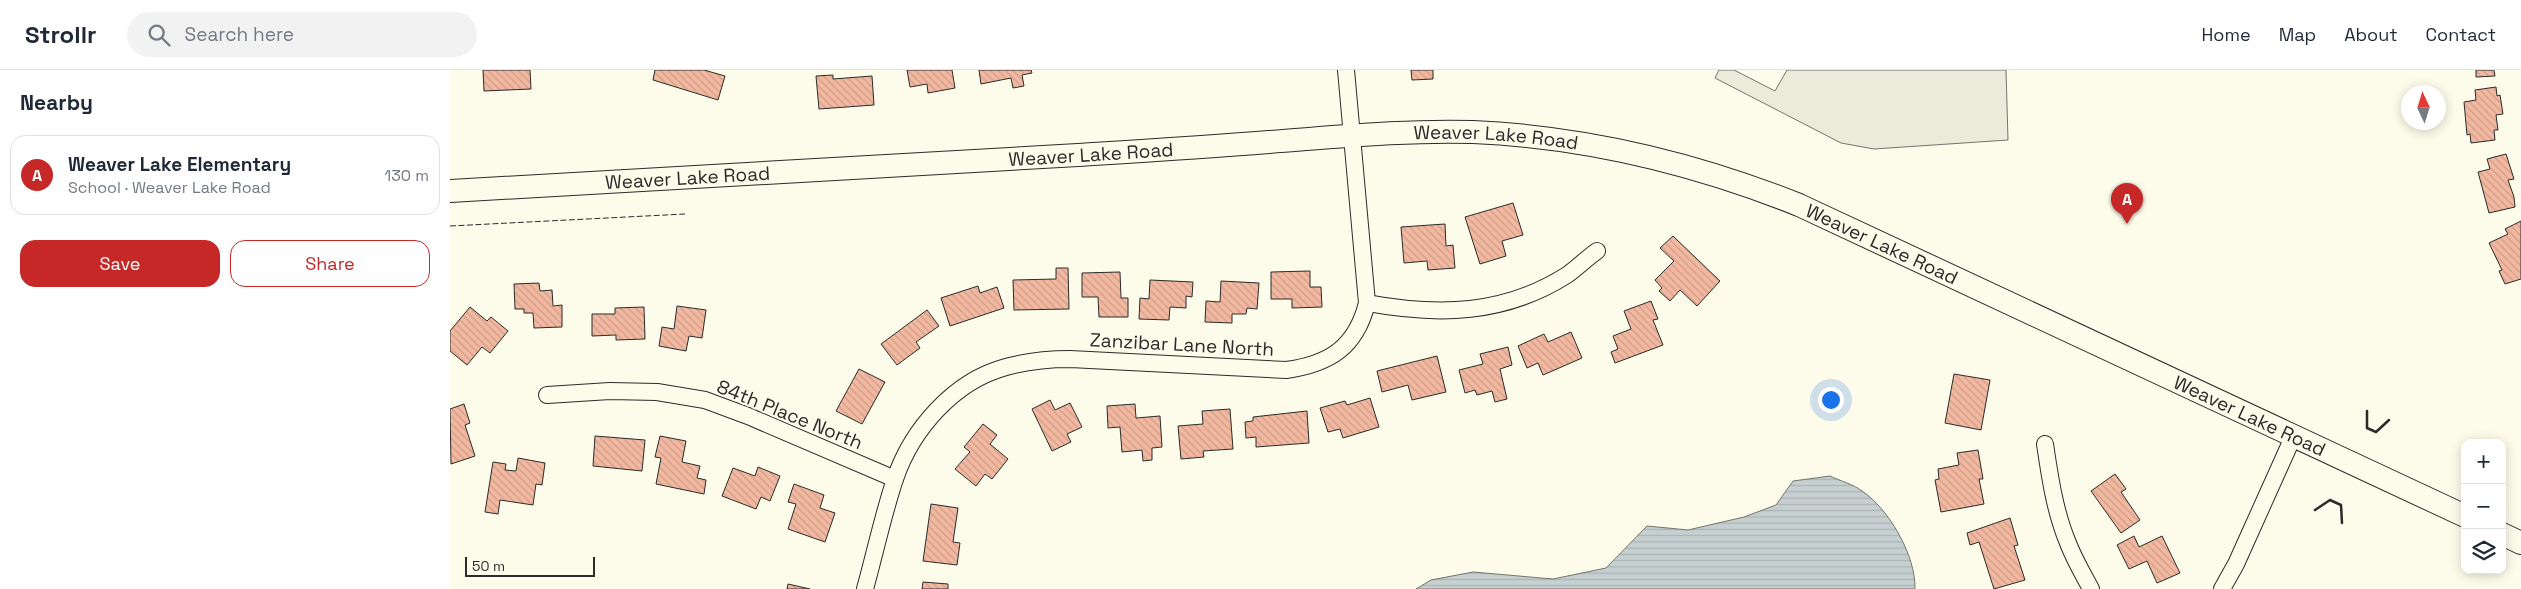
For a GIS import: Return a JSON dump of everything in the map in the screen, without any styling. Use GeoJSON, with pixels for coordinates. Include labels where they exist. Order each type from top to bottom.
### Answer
{"type":"FeatureCollection","features":[{"type":"Feature","properties":{"kind":"main road","name":"Weaver Lake Road"},"geometry":{"type":"LineString","coordinates":[[450,191],[1203,148],[1351,136],[1475,132],[1555,139],[1632,152],[1724,177],[1831,218],[2461,514]]}},
{"type":"Feature","properties":{"kind":"main road"},"geometry":{"type":"LineString","coordinates":[[2506,536],[2521,543]]}},
{"type":"Feature","properties":{"kind":"street","name":"Zanzibar Lane North"},"geometry":{"type":"LineString","coordinates":[[865,589],[895,478],[907,451],[931,417],[948,400],[974,380],[1004,367],[1038,360],[1070,359],[1286,370],[1312,366],[1332,357],[1346,344],[1357,330],[1367,303],[1346,70]]}},
{"type":"Feature","properties":{"kind":"street"},"geometry":{"type":"LineString","coordinates":[[1367,303],[1405,310],[1447,312],[1489,307],[1530,294],[1567,274],[1597,251]]}},
{"type":"Feature","properties":{"kind":"street","name":"84th Place North"},"geometry":{"type":"LineString","coordinates":[[547,394],[610,391],[657,392],[705,400],[748,416],[895,478]]}},
{"type":"Feature","properties":{"kind":"street"},"geometry":{"type":"LineString","coordinates":[[2222,589],[2236,564],[2294,435]]}},
{"type":"Feature","properties":{"kind":"street"},"geometry":{"type":"LineString","coordinates":[[2046,444],[2050,480],[2059,519],[2068,544],[2091,589]]}},
{"type":"Feature","properties":{"kind":"shaded area"},"geometry":{"type":"Polygon","coordinates":[[[1719,70],[1734,70],[1775,91],[1787,70],[2006,70],[2008,140],[1874,149],[1841,143],[1715,78],[1719,70]]]}},
{"type":"Feature","properties":{"kind":"shaded area"},"geometry":{"type":"Polygon","coordinates":[[[1830,476],[1851,484],[1872,499],[1882,509],[1906,548],[1911,562],[1915,589],[1416,589],[1431,580],[1473,572],[1553,579],[1606,568],[1647,526],[1688,530],[1744,517],[1776,505],[1793,481],[1830,476]]]}},
{"type":"Feature","properties":{"kind":"building"},"geometry":{"type":"Polygon","coordinates":[[[483,70],[530,70],[531,89],[484,91],[483,70]]]}},
{"type":"Feature","properties":{"kind":"building"},"geometry":{"type":"Polygon","coordinates":[[[655,70],[704,70],[725,76],[718,100],[653,80],[655,70]]]}},
{"type":"Feature","properties":{"kind":"building"},"geometry":{"type":"Polygon","coordinates":[[[907,70],[952,70],[955,88],[928,93],[927,84],[910,87],[907,70]]]}},
{"type":"Feature","properties":{"kind":"building"},"geometry":{"type":"Polygon","coordinates":[[[979,70],[1031,70],[1032,73],[1022,75],[1024,86],[1013,88],[1011,78],[981,84],[979,70]]]}},
{"type":"Feature","properties":{"kind":"building"},"geometry":{"type":"Polygon","coordinates":[[[1411,70],[1433,70],[1433,79],[1412,80],[1411,70]]]}},
{"type":"Feature","properties":{"kind":"building"},"geometry":{"type":"Polygon","coordinates":[[[2476,70],[2494,70],[2495,76],[2476,77],[2476,70]]]}},
{"type":"Feature","properties":{"kind":"building"},"geometry":{"type":"Polygon","coordinates":[[[833,75],[833,79],[872,76],[874,105],[819,109],[816,76],[833,75]]]}},
{"type":"Feature","properties":{"kind":"building"},"geometry":{"type":"Polygon","coordinates":[[[2496,87],[2497,96],[2500,95],[2503,114],[2496,115],[2498,130],[2494,130],[2495,140],[2471,143],[2470,134],[2467,135],[2464,102],[2476,100],[2475,90],[2496,87]]]}},
{"type":"Feature","properties":{"kind":"building"},"geometry":{"type":"Polygon","coordinates":[[[2506,154],[2514,179],[2508,180],[2514,197],[2515,207],[2489,213],[2478,172],[2490,169],[2487,159],[2506,154]]]}},
{"type":"Feature","properties":{"kind":"building"},"geometry":{"type":"Polygon","coordinates":[[[1513,203],[1523,235],[1502,241],[1506,256],[1480,264],[1465,217],[1513,203]]]}},
{"type":"Feature","properties":{"kind":"building"},"geometry":{"type":"Polygon","coordinates":[[[2521,221],[2521,279],[2505,284],[2499,271],[2502,270],[2489,243],[2508,234],[2505,229],[2521,221]]]}},
{"type":"Feature","properties":{"kind":"building"},"geometry":{"type":"Polygon","coordinates":[[[1445,224],[1446,246],[1453,245],[1455,268],[1428,270],[1427,261],[1404,263],[1401,227],[1445,224]]]}},
{"type":"Feature","properties":{"kind":"building"},"geometry":{"type":"Polygon","coordinates":[[[1673,236],[1720,281],[1697,306],[1680,290],[1670,301],[1659,291],[1662,288],[1655,280],[1674,261],[1660,248],[1673,236]]]}},
{"type":"Feature","properties":{"kind":"building"},"geometry":{"type":"Polygon","coordinates":[[[1056,268],[1068,268],[1069,309],[1014,310],[1013,280],[1056,279],[1056,268]]]}},
{"type":"Feature","properties":{"kind":"building"},"geometry":{"type":"Polygon","coordinates":[[[1310,271],[1310,287],[1321,287],[1322,307],[1292,308],[1292,299],[1271,299],[1271,272],[1310,271]]]}},
{"type":"Feature","properties":{"kind":"building"},"geometry":{"type":"Polygon","coordinates":[[[1120,272],[1121,298],[1128,298],[1128,317],[1099,317],[1098,297],[1082,297],[1082,273],[1120,272]]]}},
{"type":"Feature","properties":{"kind":"building"},"geometry":{"type":"Polygon","coordinates":[[[1150,280],[1193,282],[1192,297],[1186,296],[1186,308],[1170,307],[1169,320],[1139,319],[1140,298],[1149,299],[1150,280]]]}},
{"type":"Feature","properties":{"kind":"building"},"geometry":{"type":"Polygon","coordinates":[[[1221,281],[1259,283],[1257,309],[1247,308],[1246,314],[1232,314],[1232,323],[1205,322],[1206,301],[1220,302],[1221,281]]]}},
{"type":"Feature","properties":{"kind":"building"},"geometry":{"type":"Polygon","coordinates":[[[539,283],[540,291],[552,290],[553,306],[562,305],[562,327],[534,328],[533,313],[524,313],[524,309],[515,309],[514,284],[539,283]]]}},
{"type":"Feature","properties":{"kind":"building"},"geometry":{"type":"Polygon","coordinates":[[[978,286],[980,293],[997,287],[1004,308],[950,326],[941,298],[978,286]]]}},
{"type":"Feature","properties":{"kind":"building"},"geometry":{"type":"Polygon","coordinates":[[[1651,301],[1658,319],[1653,320],[1663,345],[1615,363],[1611,352],[1618,349],[1613,336],[1631,329],[1624,311],[1651,301]]]}},
{"type":"Feature","properties":{"kind":"building"},"geometry":{"type":"Polygon","coordinates":[[[677,306],[706,310],[702,338],[689,336],[686,351],[659,346],[662,327],[674,329],[677,306]]]}},
{"type":"Feature","properties":{"kind":"building"},"geometry":{"type":"Polygon","coordinates":[[[470,307],[487,321],[491,317],[508,331],[490,353],[482,347],[467,365],[450,351],[450,331],[470,307]]]}},
{"type":"Feature","properties":{"kind":"building"},"geometry":{"type":"Polygon","coordinates":[[[644,307],[645,339],[616,340],[616,335],[592,336],[592,314],[615,314],[615,308],[644,307]]]}},
{"type":"Feature","properties":{"kind":"building"},"geometry":{"type":"Polygon","coordinates":[[[927,310],[939,326],[916,342],[920,348],[897,365],[881,344],[927,310]]]}},
{"type":"Feature","properties":{"kind":"building"},"geometry":{"type":"Polygon","coordinates":[[[1571,332],[1582,358],[1543,375],[1538,363],[1527,368],[1518,346],[1544,334],[1548,342],[1571,332]]]}},
{"type":"Feature","properties":{"kind":"building"},"geometry":{"type":"Polygon","coordinates":[[[1508,347],[1512,365],[1500,369],[1507,399],[1495,402],[1492,391],[1477,395],[1475,390],[1465,393],[1459,370],[1483,364],[1480,354],[1508,347]]]}},
{"type":"Feature","properties":{"kind":"building"},"geometry":{"type":"Polygon","coordinates":[[[1437,356],[1446,392],[1412,400],[1408,385],[1382,392],[1377,371],[1437,356]]]}},
{"type":"Feature","properties":{"kind":"building"},"geometry":{"type":"Polygon","coordinates":[[[859,369],[885,382],[862,424],[836,411],[859,369]]]}},
{"type":"Feature","properties":{"kind":"building"},"geometry":{"type":"Polygon","coordinates":[[[1954,374],[1990,380],[1981,430],[1945,423],[1954,374]]]}},
{"type":"Feature","properties":{"kind":"building"},"geometry":{"type":"Polygon","coordinates":[[[1370,398],[1379,427],[1343,438],[1340,429],[1328,432],[1320,408],[1345,401],[1347,405],[1370,398]]]}},
{"type":"Feature","properties":{"kind":"building"},"geometry":{"type":"Polygon","coordinates":[[[1050,400],[1055,410],[1070,403],[1082,427],[1067,434],[1071,442],[1052,451],[1032,409],[1050,400]]]}},
{"type":"Feature","properties":{"kind":"building"},"geometry":{"type":"Polygon","coordinates":[[[464,404],[470,423],[465,425],[475,456],[451,464],[450,409],[464,404]]]}},
{"type":"Feature","properties":{"kind":"building"},"geometry":{"type":"Polygon","coordinates":[[[1135,404],[1136,418],[1160,416],[1162,447],[1152,448],[1152,460],[1143,461],[1142,450],[1122,452],[1120,427],[1108,428],[1107,406],[1135,404]]]}},
{"type":"Feature","properties":{"kind":"building"},"geometry":{"type":"Polygon","coordinates":[[[1230,409],[1233,449],[1203,451],[1204,457],[1181,459],[1178,426],[1203,424],[1202,411],[1230,409]]]}},
{"type":"Feature","properties":{"kind":"building"},"geometry":{"type":"Polygon","coordinates":[[[1307,411],[1309,443],[1256,447],[1256,437],[1246,438],[1245,422],[1253,421],[1253,417],[1307,411]]]}},
{"type":"Feature","properties":{"kind":"building"},"geometry":{"type":"Polygon","coordinates":[[[983,424],[997,435],[990,444],[1008,459],[992,479],[985,474],[976,486],[955,469],[970,452],[964,447],[983,424]]]}},
{"type":"Feature","properties":{"kind":"building"},"geometry":{"type":"Polygon","coordinates":[[[595,436],[645,440],[642,471],[593,466],[595,436]]]}},
{"type":"Feature","properties":{"kind":"building"},"geometry":{"type":"Polygon","coordinates":[[[660,436],[686,441],[682,462],[700,466],[697,478],[706,480],[704,494],[656,484],[661,458],[655,457],[660,436]]]}},
{"type":"Feature","properties":{"kind":"building"},"geometry":{"type":"Polygon","coordinates":[[[1978,450],[1983,479],[1979,479],[1984,504],[1941,512],[1935,480],[1939,479],[1938,469],[1959,465],[1957,453],[1978,450]]]}},
{"type":"Feature","properties":{"kind":"building"},"geometry":{"type":"Polygon","coordinates":[[[518,458],[545,463],[542,485],[536,484],[533,505],[500,500],[498,514],[485,512],[493,462],[506,464],[505,470],[516,471],[518,458]]]}},
{"type":"Feature","properties":{"kind":"building"},"geometry":{"type":"Polygon","coordinates":[[[758,467],[780,476],[770,501],[761,497],[756,509],[722,496],[733,468],[755,476],[758,467]]]}},
{"type":"Feature","properties":{"kind":"building"},"geometry":{"type":"Polygon","coordinates":[[[2115,474],[2126,489],[2121,492],[2140,520],[2121,533],[2091,491],[2115,474]]]}},
{"type":"Feature","properties":{"kind":"building"},"geometry":{"type":"Polygon","coordinates":[[[794,484],[824,495],[820,508],[835,513],[825,542],[788,529],[796,504],[788,502],[794,484]]]}},
{"type":"Feature","properties":{"kind":"building"},"geometry":{"type":"Polygon","coordinates":[[[931,504],[958,508],[953,542],[960,543],[957,565],[923,561],[931,504]]]}},
{"type":"Feature","properties":{"kind":"building"},"geometry":{"type":"Polygon","coordinates":[[[2010,518],[2018,545],[2014,546],[2025,580],[1994,589],[1979,542],[1970,545],[1967,533],[2010,518]]]}},
{"type":"Feature","properties":{"kind":"building"},"geometry":{"type":"Polygon","coordinates":[[[2134,536],[2139,547],[2162,536],[2180,573],[2157,583],[2147,561],[2129,569],[2117,545],[2134,536]]]}},
{"type":"Feature","properties":{"kind":"building"},"geometry":{"type":"Polygon","coordinates":[[[923,582],[948,584],[948,589],[922,589],[923,582]]]}},
{"type":"Feature","properties":{"kind":"building"},"geometry":{"type":"Polygon","coordinates":[[[788,584],[810,589],[787,589],[788,584]]]}},
{"type":"Feature","properties":{"kind":"fence"},"geometry":{"type":"LineString","coordinates":[[450,226],[685,214]]}},
{"type":"Feature","properties":{"kind":"wall"},"geometry":{"type":"LineString","coordinates":[[2367,411],[2367,428],[2376,432],[2389,420]]}},
{"type":"Feature","properties":{"kind":"wall"},"geometry":{"type":"LineString","coordinates":[[2315,510],[2330,500],[2341,505],[2342,523]]}},
{"type":"Feature","properties":{"kind":"place","name":"Weaver Lake Elementary"},"geometry":{"type":"Point","coordinates":[2127,224]}}]}
